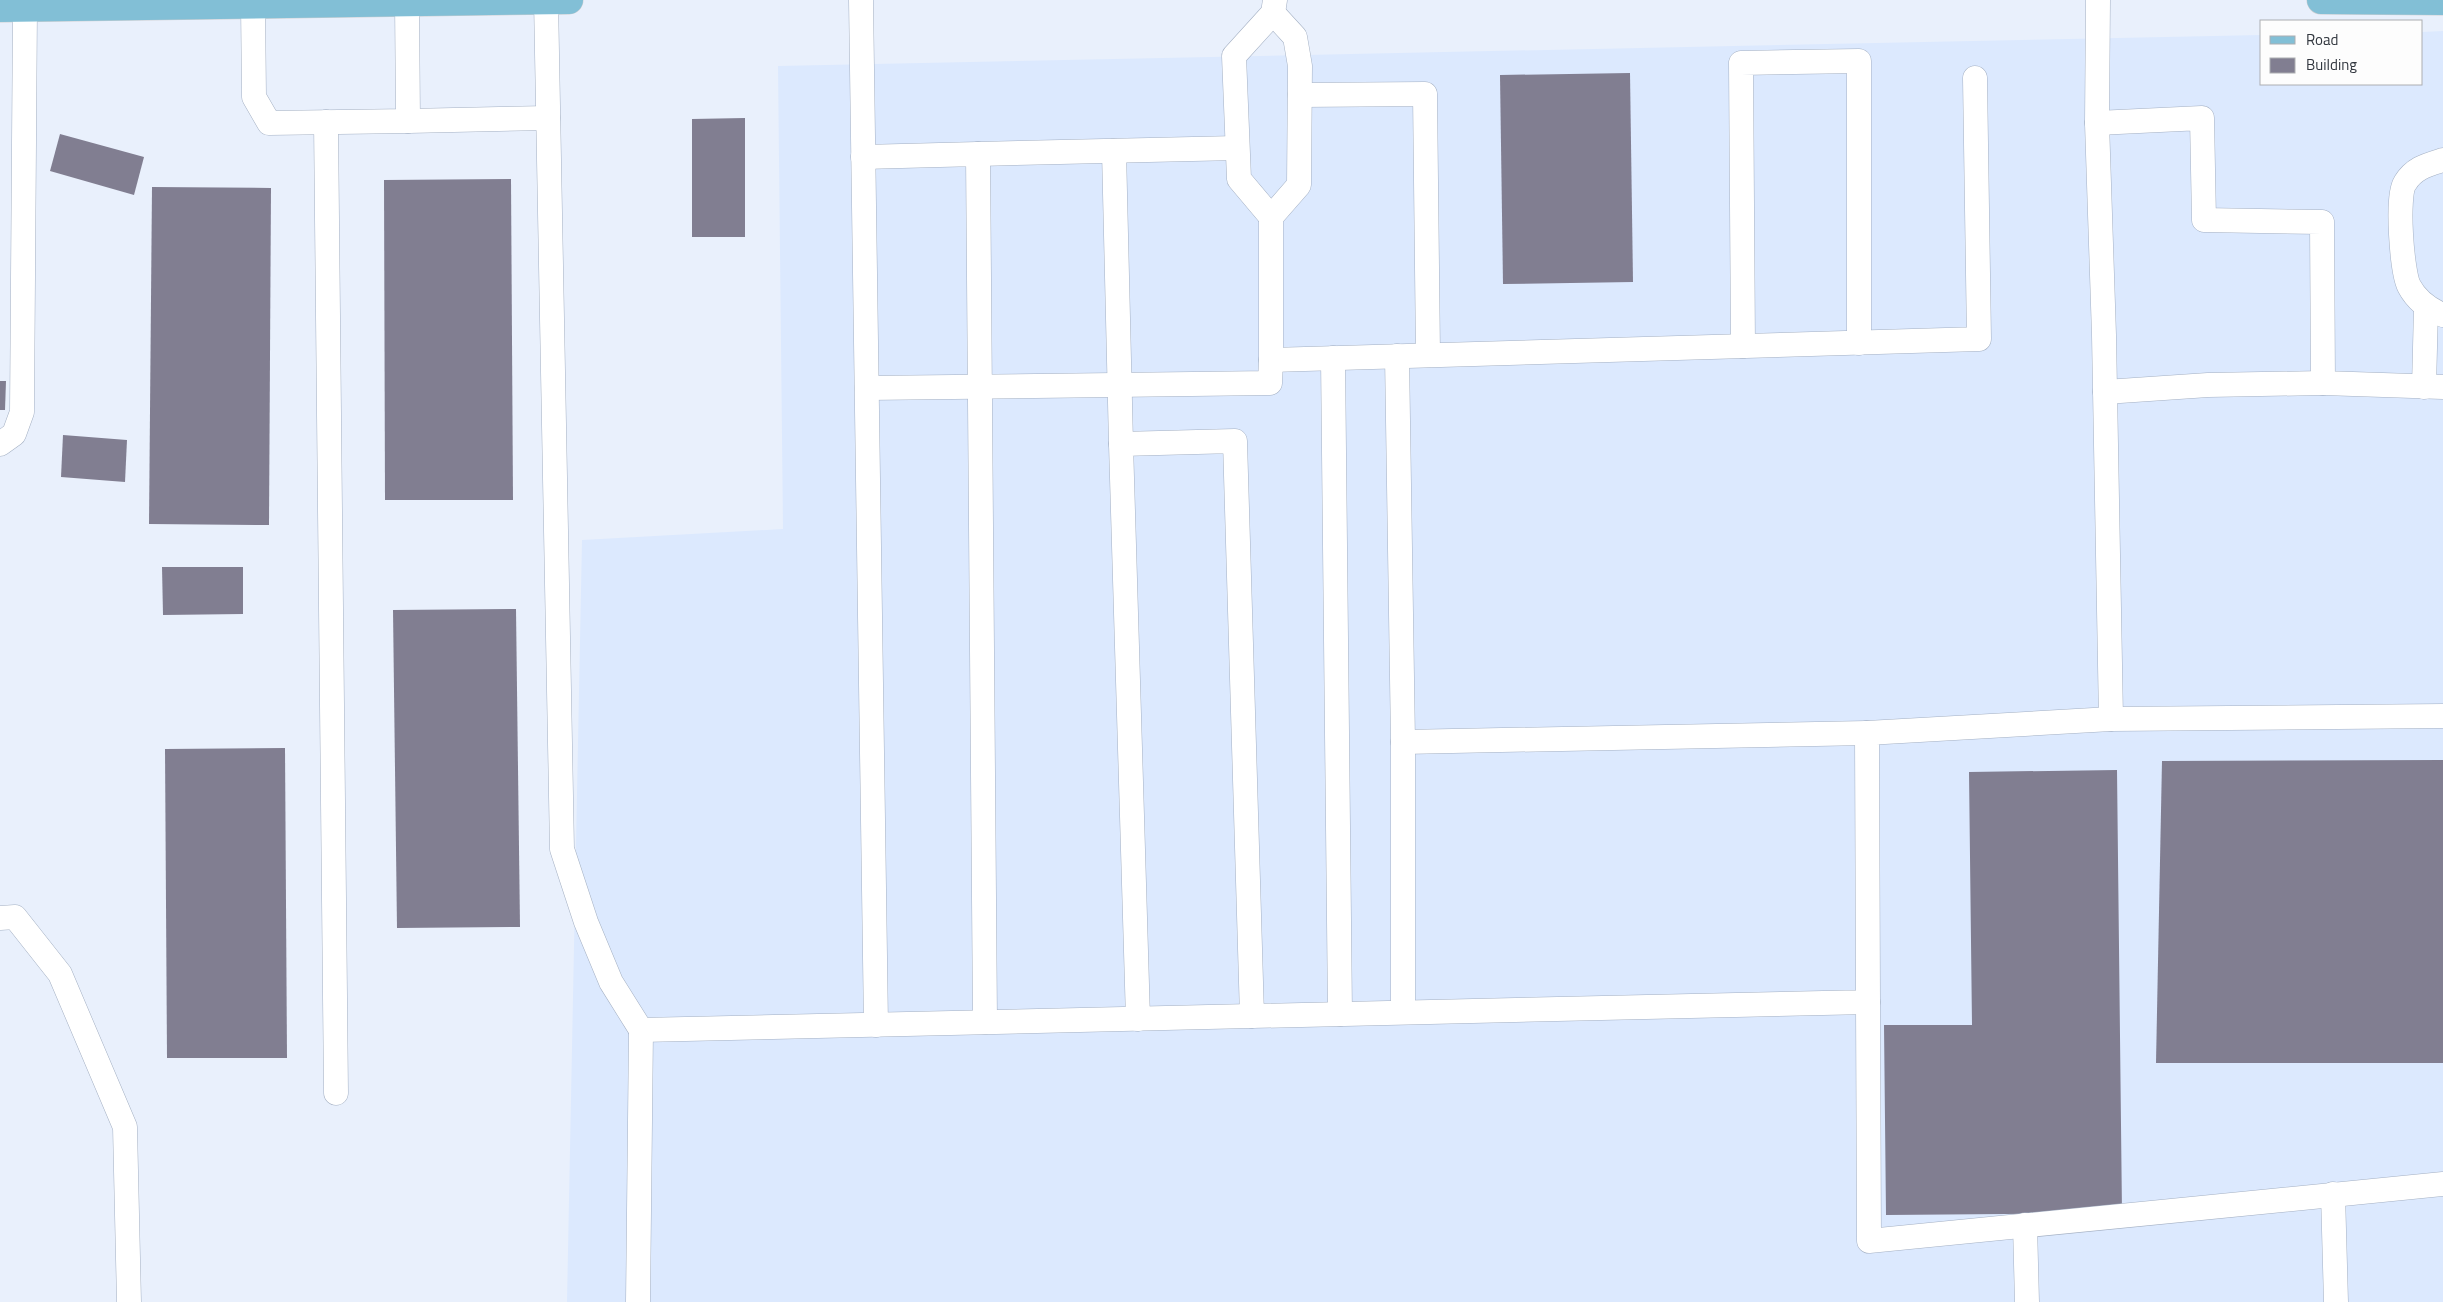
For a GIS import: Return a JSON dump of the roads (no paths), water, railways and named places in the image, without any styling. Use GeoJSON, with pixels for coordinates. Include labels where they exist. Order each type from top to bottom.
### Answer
{"type":"FeatureCollection","features":[{"type":"Feature","properties":{"kind":"main road"},"geometry":{"type":"LineString","coordinates":[[13,8],[569,0]]}},
{"type":"Feature","properties":{"kind":"main road"},"geometry":{"type":"LineString","coordinates":[[2321,0],[2443,1]]}},
{"type":"Feature","properties":{"kind":"lane"},"geometry":{"type":"LineString","coordinates":[[546,0],[562,849],[586,922],[611,982],[641,1030],[638,1302]]}},
{"type":"Feature","properties":{"kind":"lane"},"geometry":{"type":"LineString","coordinates":[[860,0],[876,1024]]}},
{"type":"Feature","properties":{"kind":"lane"},"geometry":{"type":"LineString","coordinates":[[2098,0],[2097,123],[2105,392],[2110,719]]}},
{"type":"Feature","properties":{"kind":"lane"},"geometry":{"type":"LineString","coordinates":[[407,2],[408,121]]}},
{"type":"Feature","properties":{"kind":"lane"},"geometry":{"type":"LineString","coordinates":[[253,5],[254,97],[269,123],[548,118]]}},
{"type":"Feature","properties":{"kind":"lane"},"geometry":{"type":"LineString","coordinates":[[867,388],[1120,383],[1270,383],[1271,217],[1239,179],[1234,56],[1274,6],[1295,37],[1300,66],[1299,185],[1271,217]]}},
{"type":"Feature","properties":{"kind":"lane"},"geometry":{"type":"LineString","coordinates":[[0,444],[14,434],[22,412],[23,394],[13,8]]}},
{"type":"Feature","properties":{"kind":"lane"},"geometry":{"type":"LineString","coordinates":[[1743,346],[1741,63],[1859,61],[1859,343]]}},
{"type":"Feature","properties":{"kind":"lane"},"geometry":{"type":"LineString","coordinates":[[1271,360],[1979,339],[1975,78]]}},
{"type":"Feature","properties":{"kind":"lane"},"geometry":{"type":"LineString","coordinates":[[1300,95],[1425,94],[1428,355]]}},
{"type":"Feature","properties":{"kind":"lane"},"geometry":{"type":"LineString","coordinates":[[2097,123],[2202,118],[2204,220],[2322,222],[2323,383]]}},
{"type":"Feature","properties":{"kind":"lane"},"geometry":{"type":"LineString","coordinates":[[326,122],[336,1092]]}},
{"type":"Feature","properties":{"kind":"lane"},"geometry":{"type":"LineString","coordinates":[[863,157],[1237,148]]}},
{"type":"Feature","properties":{"kind":"lane"},"geometry":{"type":"LineString","coordinates":[[1114,151],[1138,1019]]}},
{"type":"Feature","properties":{"kind":"lane"},"geometry":{"type":"LineString","coordinates":[[978,154],[985,1022]]}},
{"type":"Feature","properties":{"kind":"lane"},"geometry":{"type":"LineString","coordinates":[[2105,392],[2208,385],[2323,383],[2434,387],[2435,312],[2408,284],[2402,246],[2400,204],[2404,184],[2420,166],[2443,160]]}},
{"type":"Feature","properties":{"kind":"lane"},"geometry":{"type":"LineString","coordinates":[[1397,356],[1403,742],[1403,1012]]}},
{"type":"Feature","properties":{"kind":"lane"},"geometry":{"type":"LineString","coordinates":[[1333,358],[1340,1014]]}},
{"type":"Feature","properties":{"kind":"lane"},"geometry":{"type":"LineString","coordinates":[[1122,444],[1236,441],[1252,1016]]}},
{"type":"Feature","properties":{"kind":"lane"},"geometry":{"type":"LineString","coordinates":[[1403,742],[1867,733],[2110,719],[2443,716]]}},
{"type":"Feature","properties":{"kind":"lane"},"geometry":{"type":"LineString","coordinates":[[1867,733],[1868,1241],[2443,1184]]}},
{"type":"Feature","properties":{"kind":"lane"},"geometry":{"type":"LineString","coordinates":[[0,918],[15,917],[60,974],[126,1127],[129,1302]]}},
{"type":"Feature","properties":{"kind":"lane"},"geometry":{"type":"LineString","coordinates":[[641,1030],[1868,1002]]}},
{"type":"Feature","properties":{"kind":"lane"},"geometry":{"type":"LineString","coordinates":[[2333,1194],[2336,1302]]}},
{"type":"Feature","properties":{"kind":"lane"},"geometry":{"type":"LineString","coordinates":[[2025,1225],[2027,1302]]}}]}
